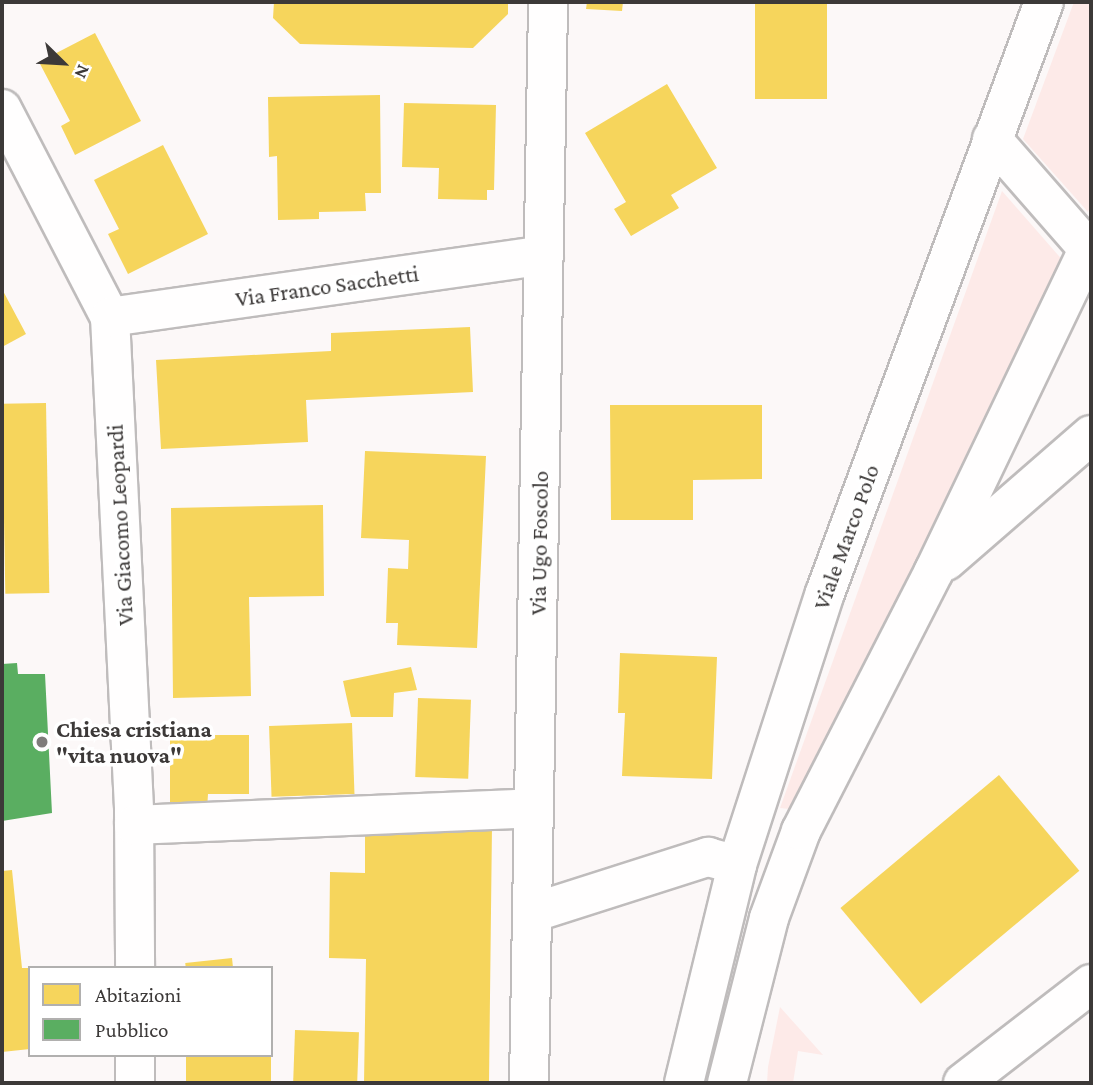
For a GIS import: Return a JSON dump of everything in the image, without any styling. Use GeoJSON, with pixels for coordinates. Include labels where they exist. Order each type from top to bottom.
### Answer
{"type":"FeatureCollection","features":[{"type":"Feature","properties":{"kind":"street","name":"Via Ugo Foscolo"},"geometry":{"type":"LineString","coordinates":[[529,1083],[548,2]]}},
{"type":"Feature","properties":{"kind":"street","name":"Viale Marco Polo"},"geometry":{"type":"LineString","coordinates":[[684,1083],[737,865],[825,593],[1044,2]]}},
{"type":"Feature","properties":{"kind":"street","name":"Via Giacomo Leopardi"},"geometry":{"type":"LineString","coordinates":[[2,109],[110,317],[134,825],[135,966]]}},
{"type":"Feature","properties":{"kind":"street"},"geometry":{"type":"LineString","coordinates":[[730,1078],[769,918],[801,831],[934,571],[1090,248],[992,139]]}},
{"type":"Feature","properties":{"kind":"street","name":"Via Franco Sacchetti"},"geometry":{"type":"LineString","coordinates":[[110,317],[544,255]]}},
{"type":"Feature","properties":{"kind":"street"},"geometry":{"type":"LineString","coordinates":[[934,571],[1091,435]]}},
{"type":"Feature","properties":{"kind":"street"},"geometry":{"type":"LineString","coordinates":[[134,825],[533,808]]}},
{"type":"Feature","properties":{"kind":"street"},"geometry":{"type":"LineString","coordinates":[[532,913],[708,857],[737,865]]}},
{"type":"Feature","properties":{"kind":"street"},"geometry":{"type":"LineString","coordinates":[[963,1083],[1091,984]]}},
{"type":"Feature","properties":{"kind":"street"},"geometry":{"type":"LineString","coordinates":[[135,1057],[135,1083]]}},
{"type":"Feature","properties":{"kind":"shaded area"},"geometry":{"type":"Polygon","coordinates":[[[1074,2],[1091,2],[1091,205],[1088,212],[1023,139],[1074,2]]]}},
{"type":"Feature","properties":{"kind":"shaded area"},"geometry":{"type":"Polygon","coordinates":[[[1002,191],[1065,263],[799,810],[780,808],[1002,191]]]}},
{"type":"Feature","properties":{"kind":"shaded area"},"geometry":{"type":"Polygon","coordinates":[[[780,1007],[823,1055],[798,1051],[793,1083],[767,1083],[768,1067],[780,1007]]]}},
{"type":"Feature","properties":{"kind":"building: Abitazioni"},"geometry":{"type":"Polygon","coordinates":[[[274,2],[508,2],[508,14],[473,48],[300,44],[273,18],[274,2]]]}},
{"type":"Feature","properties":{"kind":"building: Abitazioni"},"geometry":{"type":"Polygon","coordinates":[[[587,2],[623,2],[622,11],[586,9],[587,2]]]}},
{"type":"Feature","properties":{"kind":"building: Abitazioni"},"geometry":{"type":"Polygon","coordinates":[[[755,2],[827,2],[827,99],[755,99],[755,2]]]}},
{"type":"Feature","properties":{"kind":"building: Abitazioni"},"geometry":{"type":"Polygon","coordinates":[[[95,33],[141,121],[75,155],[61,126],[70,121],[39,62],[95,33]]]}},
{"type":"Feature","properties":{"kind":"building: Abitazioni"},"geometry":{"type":"Polygon","coordinates":[[[667,84],[717,168],[671,195],[679,208],[631,236],[614,209],[626,202],[585,133],[667,84]]]}},
{"type":"Feature","properties":{"kind":"building: Abitazioni"},"geometry":{"type":"Polygon","coordinates":[[[380,95],[381,193],[365,193],[366,211],[319,212],[319,219],[278,220],[277,156],[269,157],[268,97],[380,95]]]}},
{"type":"Feature","properties":{"kind":"building: Abitazioni"},"geometry":{"type":"Polygon","coordinates":[[[404,103],[496,105],[494,190],[487,190],[487,200],[438,199],[439,168],[402,167],[404,103]]]}},
{"type":"Feature","properties":{"kind":"building: Abitazioni"},"geometry":{"type":"Polygon","coordinates":[[[163,145],[208,234],[128,274],[108,234],[119,229],[94,180],[163,145]]]}},
{"type":"Feature","properties":{"kind":"building: Abitazioni"},"geometry":{"type":"Polygon","coordinates":[[[2,289],[26,334],[2,347],[2,289]]]}},
{"type":"Feature","properties":{"kind":"building: Abitazioni"},"geometry":{"type":"Polygon","coordinates":[[[470,327],[473,392],[306,400],[308,442],[161,449],[156,360],[331,351],[331,333],[470,327]]]}},
{"type":"Feature","properties":{"kind":"building: Abitazioni"},"geometry":{"type":"Polygon","coordinates":[[[46,403],[49,593],[5,594],[2,404],[46,403]]]}},
{"type":"Feature","properties":{"kind":"building: Abitazioni"},"geometry":{"type":"Polygon","coordinates":[[[610,405],[762,405],[762,479],[693,480],[693,520],[611,520],[610,405]]]}},
{"type":"Feature","properties":{"kind":"building: Abitazioni"},"geometry":{"type":"Polygon","coordinates":[[[365,451],[486,456],[477,648],[397,645],[398,623],[386,623],[388,568],[408,569],[409,540],[361,538],[365,451]]]}},
{"type":"Feature","properties":{"kind":"building: Abitazioni"},"geometry":{"type":"Polygon","coordinates":[[[323,505],[324,596],[249,597],[251,696],[173,698],[171,508],[323,505]]]}},
{"type":"Feature","properties":{"kind":"building: Abitazioni"},"geometry":{"type":"Polygon","coordinates":[[[620,653],[717,657],[712,779],[622,776],[625,713],[618,713],[620,653]]]}},
{"type":"Feature","properties":{"kind":"building: Abitazioni"},"geometry":{"type":"Polygon","coordinates":[[[411,667],[417,690],[394,693],[393,717],[351,717],[343,681],[411,667]]]}},
{"type":"Feature","properties":{"kind":"building: Abitazioni"},"geometry":{"type":"Polygon","coordinates":[[[418,698],[471,700],[468,779],[415,777],[418,698]]]}},
{"type":"Feature","properties":{"kind":"building: Abitazioni"},"geometry":{"type":"Polygon","coordinates":[[[352,723],[354,794],[272,797],[269,726],[352,723]]]}},
{"type":"Feature","properties":{"kind":"building: Abitazioni"},"geometry":{"type":"Polygon","coordinates":[[[170,735],[249,735],[249,794],[208,794],[207,810],[170,810],[170,735]]]}},
{"type":"Feature","properties":{"kind":"building: Abitazioni"},"geometry":{"type":"Polygon","coordinates":[[[999,775],[1079,871],[921,1004],[840,908],[999,775]]]}},
{"type":"Feature","properties":{"kind":"building: Abitazioni"},"geometry":{"type":"Polygon","coordinates":[[[365,825],[492,826],[489,1083],[364,1083],[366,959],[329,958],[330,872],[365,873],[365,825]]]}},
{"type":"Feature","properties":{"kind":"building: Abitazioni"},"geometry":{"type":"Polygon","coordinates":[[[12,870],[22,968],[28,968],[28,1049],[2,1052],[2,871],[12,870]]]}},
{"type":"Feature","properties":{"kind":"building: Abitazioni"},"geometry":{"type":"Polygon","coordinates":[[[232,958],[233,966],[186,966],[185,963],[232,958]]]}},
{"type":"Feature","properties":{"kind":"building: Abitazioni"},"geometry":{"type":"Polygon","coordinates":[[[295,1030],[359,1032],[357,1083],[293,1083],[295,1030]]]}},
{"type":"Feature","properties":{"kind":"building: Abitazioni"},"geometry":{"type":"Polygon","coordinates":[[[186,1057],[271,1057],[271,1083],[186,1083],[186,1057]]]}},
{"type":"Feature","properties":{"kind":"building: Pubblico"},"geometry":{"type":"Polygon","coordinates":[[[17,663],[18,674],[45,674],[52,813],[2,821],[2,664],[17,663]]]}},
{"type":"Feature","properties":{"kind":"place","name":"Chiesa cristiana \"vita nuova\""},"geometry":{"type":"Point","coordinates":[42,742]}}]}
